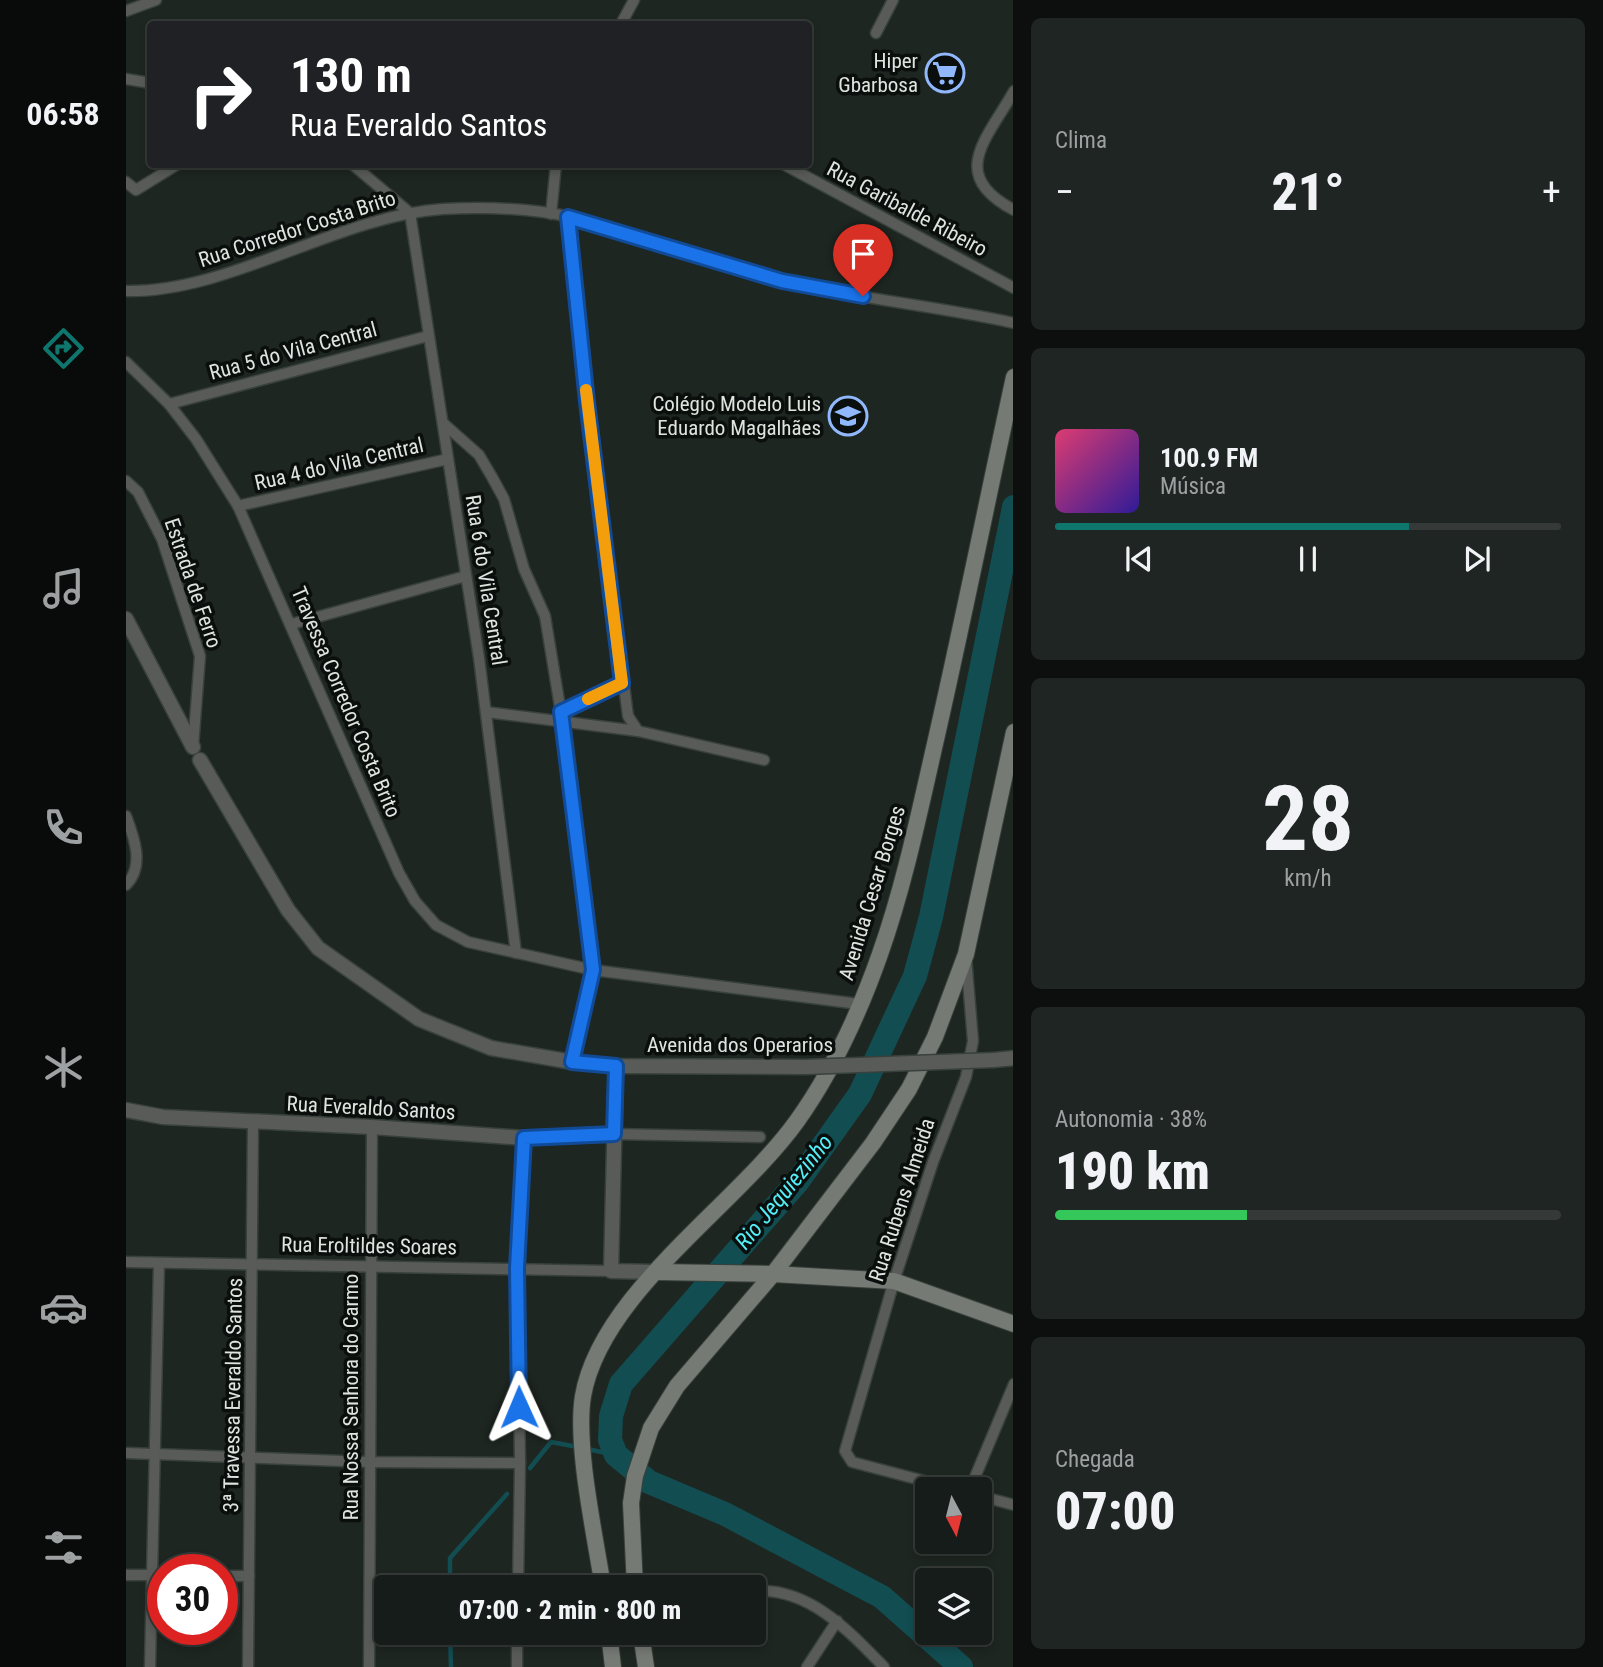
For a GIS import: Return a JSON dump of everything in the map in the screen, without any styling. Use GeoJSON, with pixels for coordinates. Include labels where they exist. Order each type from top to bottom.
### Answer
{"type":"FeatureCollection","features":[{"type":"Feature","properties":{"kind":"main road","name":"Avenida Cesar Borges"},"geometry":{"type":"LineString","coordinates":[[601,1575],[583,1440],[583,1398],[592,1359],[610,1326],[657,1272],[758,1169],[797,1122],[822,1082],[859,1004],[880,955],[912,844],[1013,377]]}},
{"type":"Feature","properties":{"kind":"main road"},"geometry":{"type":"LineString","coordinates":[[634,1575],[630,1515],[635,1476],[651,1428],[677,1386],[773,1274],[873,1143],[909,1088],[935,1037],[966,954],[1013,732]]}},
{"type":"Feature","properties":{"kind":"main road"},"geometry":{"type":"LineString","coordinates":[[657,1272],[749,1273],[894,1281],[1013,1324]]}},
{"type":"Feature","properties":{"kind":"main road"},"geometry":{"type":"LineString","coordinates":[[610,1645],[613,1667]]}},
{"type":"Feature","properties":{"kind":"main road"},"geometry":{"type":"LineString","coordinates":[[643,1645],[646,1667]]}},
{"type":"Feature","properties":{"kind":"street"},"geometry":{"type":"LineString","coordinates":[[126,11],[156,0]]}},
{"type":"Feature","properties":{"kind":"street"},"geometry":{"type":"LineString","coordinates":[[623,21],[634,0]]}},
{"type":"Feature","properties":{"kind":"street"},"geometry":{"type":"LineString","coordinates":[[876,33],[893,0]]}},
{"type":"Feature","properties":{"kind":"street"},"geometry":{"type":"LineString","coordinates":[[126,79],[147,82]]}},
{"type":"Feature","properties":{"kind":"street"},"geometry":{"type":"LineString","coordinates":[[1013,90],[977,157],[975,171],[988,194],[1013,211]]}},
{"type":"Feature","properties":{"kind":"street"},"geometry":{"type":"LineString","coordinates":[[126,199],[135,190],[171,168]]}},
{"type":"Feature","properties":{"kind":"street"},"geometry":{"type":"LineString","coordinates":[[357,168],[410,213]]}},
{"type":"Feature","properties":{"kind":"street"},"geometry":{"type":"LineString","coordinates":[[551,214],[556,168]]}},
{"type":"Feature","properties":{"kind":"street","name":"Rua Garibalde Ribeiro"},"geometry":{"type":"LineString","coordinates":[[790,168],[1013,288]]}},
{"type":"Feature","properties":{"kind":"street"},"geometry":{"type":"LineString","coordinates":[[126,182],[135,190]]}},
{"type":"Feature","properties":{"kind":"street","name":"Rua Corredor Costa Brito"},"geometry":{"type":"LineString","coordinates":[[126,291],[146,292],[192,282],[390,217],[444,209],[568,217],[782,281],[1013,323]]}},
{"type":"Feature","properties":{"kind":"street","name":"Rua 6 do Vila Central"},"geometry":{"type":"LineString","coordinates":[[410,213],[486,712],[516,953]]}},
{"type":"Feature","properties":{"kind":"street"},"geometry":{"type":"LineString","coordinates":[[568,217],[587,402],[622,683],[628,716],[638,731]]}},
{"type":"Feature","properties":{"kind":"street","name":"Rua 5 do Vila Central"},"geometry":{"type":"LineString","coordinates":[[169,404],[428,336]]}},
{"type":"Feature","properties":{"kind":"street","name":"Travessa Corredor Costa Brito"},"geometry":{"type":"LineString","coordinates":[[126,362],[169,404],[196,439],[238,506],[399,873],[415,901],[436,925],[468,942],[593,970],[859,1004]]}},
{"type":"Feature","properties":{"kind":"street"},"geometry":{"type":"LineString","coordinates":[[443,423],[479,455],[503,499],[524,569],[545,616],[561,716],[593,970],[572,1062]]}},
{"type":"Feature","properties":{"kind":"street","name":"Rua 4 do Vila Central"},"geometry":{"type":"LineString","coordinates":[[238,506],[447,459]]}},
{"type":"Feature","properties":{"kind":"street","name":"Estrada de Ferro"},"geometry":{"type":"LineString","coordinates":[[126,481],[138,492],[162,539],[200,656],[197,753]]}},
{"type":"Feature","properties":{"kind":"street"},"geometry":{"type":"LineString","coordinates":[[292,624],[466,576]]}},
{"type":"Feature","properties":{"kind":"street","name":"Avenida dos Operarios"},"geometry":{"type":"LineString","coordinates":[[126,619],[197,753],[288,909],[318,948],[419,1019],[491,1048],[572,1062],[616,1066],[805,1067],[1013,1058]]}},
{"type":"Feature","properties":{"kind":"street"},"geometry":{"type":"LineString","coordinates":[[561,716],[622,683]]}},
{"type":"Feature","properties":{"kind":"street"},"geometry":{"type":"LineString","coordinates":[[486,712],[561,716],[764,760]]}},
{"type":"Feature","properties":{"kind":"street"},"geometry":{"type":"LineString","coordinates":[[126,816],[137,859],[131,880],[126,885]]}},
{"type":"Feature","properties":{"kind":"street","name":"Rua Rubens Almeida"},"geometry":{"type":"LineString","coordinates":[[915,1479],[852,1462],[846,1457],[845,1451],[894,1281],[933,1162],[966,1077],[973,1041],[966,954]]}},
{"type":"Feature","properties":{"kind":"street"},"geometry":{"type":"LineString","coordinates":[[616,1066],[611,1271],[657,1272]]}},
{"type":"Feature","properties":{"kind":"street","name":"Rua Everaldo Santos"},"geometry":{"type":"LineString","coordinates":[[126,1110],[163,1117],[372,1127],[524,1138],[614,1134]]}},
{"type":"Feature","properties":{"kind":"street","name":"3ª Travessa Everaldo Santos"},"geometry":{"type":"LineString","coordinates":[[248,1667],[254,1263],[253,1123]]}},
{"type":"Feature","properties":{"kind":"street","name":"Rua Nossa Senhora do Carmo"},"geometry":{"type":"LineString","coordinates":[[369,1667],[372,1127]]}},
{"type":"Feature","properties":{"kind":"street"},"geometry":{"type":"LineString","coordinates":[[614,1134],[760,1137]]}},
{"type":"Feature","properties":{"kind":"street"},"geometry":{"type":"LineString","coordinates":[[518,1575],[520,1462],[517,1268],[524,1138]]}},
{"type":"Feature","properties":{"kind":"street","name":"Rua Eroltildes Soares"},"geometry":{"type":"LineString","coordinates":[[126,1262],[611,1271]]}},
{"type":"Feature","properties":{"kind":"street"},"geometry":{"type":"LineString","coordinates":[[156,1554],[154,1454],[159,1263]]}},
{"type":"Feature","properties":{"kind":"street"},"geometry":{"type":"LineString","coordinates":[[975,1477],[1013,1384]]}},
{"type":"Feature","properties":{"kind":"street"},"geometry":{"type":"LineString","coordinates":[[126,1453],[370,1462],[520,1462]]}},
{"type":"Feature","properties":{"kind":"street"},"geometry":{"type":"LineString","coordinates":[[992,1499],[1013,1505]]}},
{"type":"Feature","properties":{"kind":"street"},"geometry":{"type":"LineString","coordinates":[[126,1575],[147,1575]]}},
{"type":"Feature","properties":{"kind":"street"},"geometry":{"type":"LineString","coordinates":[[238,1576],[249,1576]]}},
{"type":"Feature","properties":{"kind":"street"},"geometry":{"type":"LineString","coordinates":[[766,1591],[800,1600],[825,1611],[884,1667]]}},
{"type":"Feature","properties":{"kind":"street"},"geometry":{"type":"LineString","coordinates":[[807,1667],[837,1621]]}},
{"type":"Feature","properties":{"kind":"street"},"geometry":{"type":"LineString","coordinates":[[150,1667],[152,1645]]}},
{"type":"Feature","properties":{"kind":"street"},"geometry":{"type":"LineString","coordinates":[[517,1645],[517,1667]]}},
{"type":"Feature","properties":{"kind":"waterway","name":"Rio Jequiezinho"},"geometry":{"type":"LineString","coordinates":[[961,1667],[882,1597],[725,1514],[649,1482],[616,1455],[610,1440],[611,1416],[621,1384],[798,1181],[860,1094],[915,976],[931,917],[1013,512]]}},
{"type":"Feature","properties":{"kind":"waterway"},"geometry":{"type":"LineString","coordinates":[[530,1468],[551,1442],[578,1447]]}},
{"type":"Feature","properties":{"kind":"waterway"},"geometry":{"type":"LineString","coordinates":[[587,1449],[616,1455]]}},
{"type":"Feature","properties":{"kind":"waterway"},"geometry":{"type":"LineString","coordinates":[[450,1575],[450,1558],[507,1494]]}},
{"type":"Feature","properties":{"kind":"waterway"},"geometry":{"type":"LineString","coordinates":[[450,1645],[451,1667]]}},
{"type":"Feature","properties":{"kind":"slow traffic"},"geometry":{"type":"LineString","coordinates":[[586,390],[622,683],[588,699]]}},
{"type":"Feature","properties":{"kind":"place","name":"Hiper Gbarbosa"},"geometry":{"type":"Point","coordinates":[945,73]}},
{"type":"Feature","properties":{"kind":"place","name":"Colégio Modelo Luis Eduardo Magalhães"},"geometry":{"type":"Point","coordinates":[848,416]}},
{"type":"Feature","properties":{"kind":"route"},"geometry":{"type":"LineString","coordinates":[[519,1407],[517,1268],[524,1138],[614,1134],[616,1066],[572,1062],[593,970],[561,712],[622,683],[587,402],[568,217],[782,281],[863,296]]}}]}
